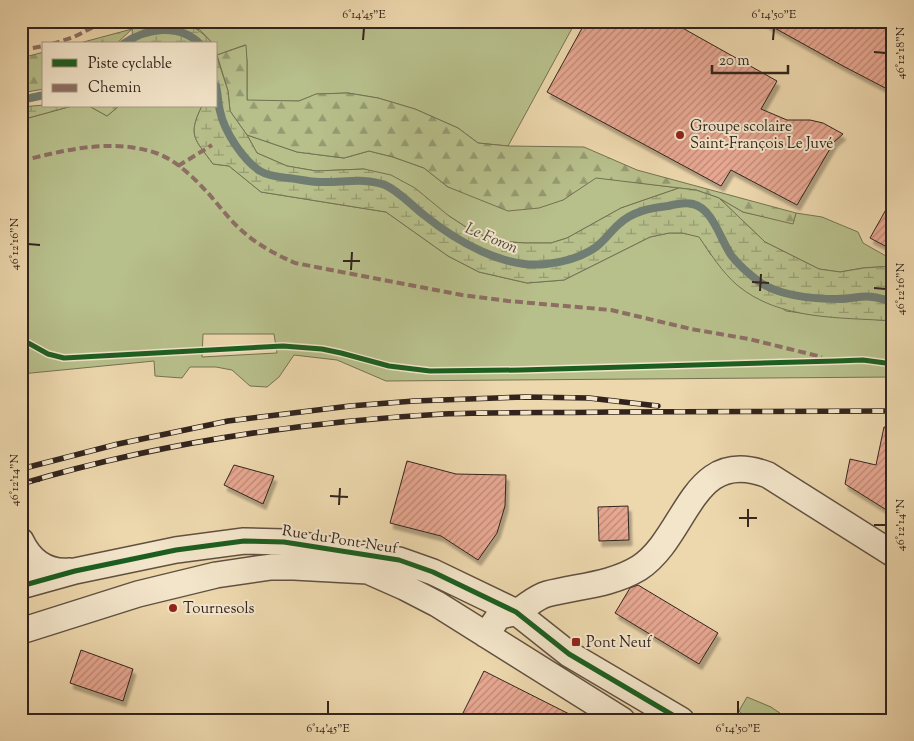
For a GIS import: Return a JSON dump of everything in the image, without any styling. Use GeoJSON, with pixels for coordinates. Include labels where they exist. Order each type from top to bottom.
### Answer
{"type":"FeatureCollection","features":[{"type":"Feature","properties":{"kind":"street"},"geometry":{"type":"LineString","coordinates":[[494,640],[499,616],[516,612],[545,594],[612,580],[637,569],[658,552],[674,531],[695,494],[704,484],[717,475],[734,469],[755,470],[768,475],[893,554]]}},
{"type":"Feature","properties":{"kind":"street","name":"Rue du Pont-Neuf"},"geometry":{"type":"LineString","coordinates":[[75,571],[176,550],[244,541],[284,542],[384,558],[415,566],[516,612],[569,654],[681,720]]}},
{"type":"Feature","properties":{"kind":"street"},"geometry":{"type":"LineString","coordinates":[[22,543],[33,560],[44,567],[56,571],[75,571]]}},
{"type":"Feature","properties":{"kind":"street","name":"Rue du Pont-Neuf"},"geometry":{"type":"LineString","coordinates":[[313,546],[430,600],[622,720]]}},
{"type":"Feature","properties":{"kind":"street","name":"Rue du Pont-Neuf"},"geometry":{"type":"LineString","coordinates":[[21,631],[145,592],[216,576],[279,567],[368,571]]}},
{"type":"Feature","properties":{"kind":"street"},"geometry":{"type":"LineString","coordinates":[[21,586],[75,571]]}},
{"type":"Feature","properties":{"kind":"green space"},"geometry":{"type":"Polygon","coordinates":[[[158,21],[182,23],[195,28],[211,42],[133,42],[132,29],[158,21]]]}},
{"type":"Feature","properties":{"kind":"green space"},"geometry":{"type":"Polygon","coordinates":[[[184,21],[576,21],[508,146],[478,143],[458,128],[415,109],[378,98],[348,93],[317,94],[299,101],[247,101],[245,45],[218,55],[218,42],[211,42],[200,30],[182,23],[184,21]]]}},
{"type":"Feature","properties":{"kind":"green space"},"geometry":{"type":"Polygon","coordinates":[[[132,29],[118,42],[83,42],[132,29]]]}},
{"type":"Feature","properties":{"kind":"green space"},"geometry":{"type":"Polygon","coordinates":[[[246,45],[247,100],[299,101],[316,94],[348,93],[378,98],[415,109],[458,128],[478,143],[508,146],[584,147],[637,170],[796,213],[793,224],[743,212],[719,198],[696,190],[596,178],[563,200],[539,208],[508,211],[448,187],[424,168],[393,157],[369,151],[344,158],[297,152],[247,135],[230,111],[228,91],[218,55],[246,45]]]}},
{"type":"Feature","properties":{"kind":"green space"},"geometry":{"type":"Polygon","coordinates":[[[42,53],[42,89],[21,93],[21,58],[42,53]]]}},
{"type":"Feature","properties":{"kind":"green space"},"geometry":{"type":"Polygon","coordinates":[[[218,60],[228,91],[230,111],[257,153],[287,166],[316,171],[364,169],[391,175],[415,188],[449,216],[472,231],[496,241],[551,243],[567,238],[621,208],[679,188],[696,190],[719,198],[765,242],[819,269],[840,272],[893,266],[893,321],[812,315],[772,305],[754,297],[737,285],[721,268],[699,237],[682,233],[669,233],[650,237],[564,280],[527,283],[479,272],[448,256],[386,212],[261,192],[229,166],[213,164],[195,137],[194,131],[201,108],[218,108],[218,60]]]}},
{"type":"Feature","properties":{"kind":"green space"},"geometry":{"type":"Polygon","coordinates":[[[42,105],[42,108],[65,108],[21,120],[21,107],[42,105]]]}},
{"type":"Feature","properties":{"kind":"green space"},"geometry":{"type":"Polygon","coordinates":[[[65,108],[93,108],[107,116],[117,108],[201,108],[195,124],[195,137],[213,164],[229,166],[261,192],[386,212],[448,256],[479,272],[527,283],[564,280],[650,237],[669,233],[682,233],[699,236],[711,255],[786,311],[893,321],[893,377],[386,381],[337,360],[294,355],[279,377],[267,387],[250,386],[232,370],[216,367],[190,367],[182,378],[155,376],[154,361],[21,374],[21,120],[65,108]],[[203,334],[202,357],[277,353],[274,334],[203,334]]]}},
{"type":"Feature","properties":{"kind":"green space"},"geometry":{"type":"Polygon","coordinates":[[[93,108],[117,108],[107,116],[93,108]]]}},
{"type":"Feature","properties":{"kind":"green space"},"geometry":{"type":"Polygon","coordinates":[[[247,135],[297,152],[344,158],[369,151],[393,157],[424,168],[448,187],[563,200],[596,177],[679,188],[621,208],[567,238],[551,243],[497,241],[472,231],[449,216],[364,169],[316,171],[287,166],[257,153],[247,135]]]}},
{"type":"Feature","properties":{"kind":"green space"},"geometry":{"type":"Polygon","coordinates":[[[719,198],[743,212],[793,223],[796,213],[822,217],[858,232],[863,243],[893,260],[893,266],[840,272],[819,269],[765,242],[719,198]]]}},
{"type":"Feature","properties":{"kind":"green space"},"geometry":{"type":"Polygon","coordinates":[[[747,697],[771,707],[790,720],[748,720],[739,711],[747,697]]]}},
{"type":"Feature","properties":{"kind":"building"},"geometry":{"type":"Polygon","coordinates":[[[586,21],[670,21],[777,81],[761,109],[787,120],[810,120],[823,123],[843,134],[834,142],[797,205],[731,170],[721,186],[547,92],[586,21]]]}},
{"type":"Feature","properties":{"kind":"building"},"geometry":{"type":"Polygon","coordinates":[[[762,21],[893,21],[893,92],[843,66],[762,21]]]}},
{"type":"Feature","properties":{"kind":"building"},"geometry":{"type":"Polygon","coordinates":[[[893,197],[893,250],[870,238],[893,197]]]}},
{"type":"Feature","properties":{"kind":"building"},"geometry":{"type":"Polygon","coordinates":[[[884,427],[893,428],[893,514],[845,484],[850,459],[876,465],[884,427]]]}},
{"type":"Feature","properties":{"kind":"building"},"geometry":{"type":"Polygon","coordinates":[[[407,461],[456,474],[506,475],[505,506],[497,533],[478,560],[441,536],[390,523],[407,461]]]}},
{"type":"Feature","properties":{"kind":"building"},"geometry":{"type":"Polygon","coordinates":[[[234,465],[274,476],[263,504],[224,485],[234,465]]]}},
{"type":"Feature","properties":{"kind":"building"},"geometry":{"type":"Polygon","coordinates":[[[628,506],[629,540],[599,541],[598,507],[628,506]]]}},
{"type":"Feature","properties":{"kind":"building"},"geometry":{"type":"Polygon","coordinates":[[[638,585],[718,633],[699,664],[615,613],[630,588],[638,585]]]}},
{"type":"Feature","properties":{"kind":"building"},"geometry":{"type":"Polygon","coordinates":[[[81,650],[133,669],[123,701],[70,683],[81,650]]]}},
{"type":"Feature","properties":{"kind":"building"},"geometry":{"type":"Polygon","coordinates":[[[484,671],[581,720],[478,720],[463,713],[484,671]]]}},
{"type":"Feature","properties":{"kind":"waterway","name":"Le Foron"},"geometry":{"type":"LineString","coordinates":[[127,42],[142,34],[162,30],[182,33],[198,42]]}},
{"type":"Feature","properties":{"kind":"waterway","name":"Le Foron"},"geometry":{"type":"LineString","coordinates":[[21,100],[42,95]]}},
{"type":"Feature","properties":{"kind":"waterway","name":"Le Foron"},"geometry":{"type":"LineString","coordinates":[[218,101],[222,119],[230,136],[247,160],[260,171],[274,176],[312,182],[369,181],[385,185],[437,225],[466,243],[497,258],[530,264],[546,264],[566,260],[585,254],[596,247],[619,224],[636,213],[680,203],[690,203],[700,207],[711,218],[731,255],[738,263],[757,280],[770,288],[810,298],[840,299],[869,297],[893,302]]}},
{"type":"Feature","properties":{"kind":"railway"},"geometry":{"type":"LineString","coordinates":[[21,469],[118,444],[228,421],[350,406],[414,401],[525,397],[589,398],[658,406]]}},
{"type":"Feature","properties":{"kind":"railway"},"geometry":{"type":"LineString","coordinates":[[21,484],[125,457],[177,446],[283,429],[389,418],[485,413],[893,411]]}},
{"type":"Feature","properties":{"kind":"marked path"},"geometry":{"type":"LineString","coordinates":[[58,42],[74,37],[105,21]]}},
{"type":"Feature","properties":{"kind":"marked path"},"geometry":{"type":"LineString","coordinates":[[21,50],[42,46]]}},
{"type":"Feature","properties":{"kind":"marked path"},"geometry":{"type":"LineString","coordinates":[[178,166],[212,145]]}},
{"type":"Feature","properties":{"kind":"marked path"},"geometry":{"type":"LineString","coordinates":[[21,161],[88,147],[122,146],[156,153],[177,164],[190,175],[246,234],[266,248],[295,263],[462,295],[611,310],[691,329],[749,339],[822,357]]}},
{"type":"Feature","properties":{"kind":"cycle path"},"geometry":{"type":"LineString","coordinates":[[21,339],[48,354],[64,358],[283,346],[322,349],[389,366],[430,371],[863,360],[893,364]]}},
{"type":"Feature","properties":{"kind":"cycle path"},"geometry":{"type":"LineString","coordinates":[[21,586],[75,571],[176,550],[244,541],[284,542],[399,560],[433,572],[516,612],[569,654],[681,720]]}},
{"type":"Feature","properties":{"kind":"place","name":"Groupe scolaire Saint-François Le Juvé"},"geometry":{"type":"Point","coordinates":[680,135]}},
{"type":"Feature","properties":{"kind":"place","name":"Tournesols"},"geometry":{"type":"Point","coordinates":[173,608]}},
{"type":"Feature","properties":{"kind":"place","name":"Pont Neuf"},"geometry":{"type":"Point","coordinates":[576,642]}}]}
